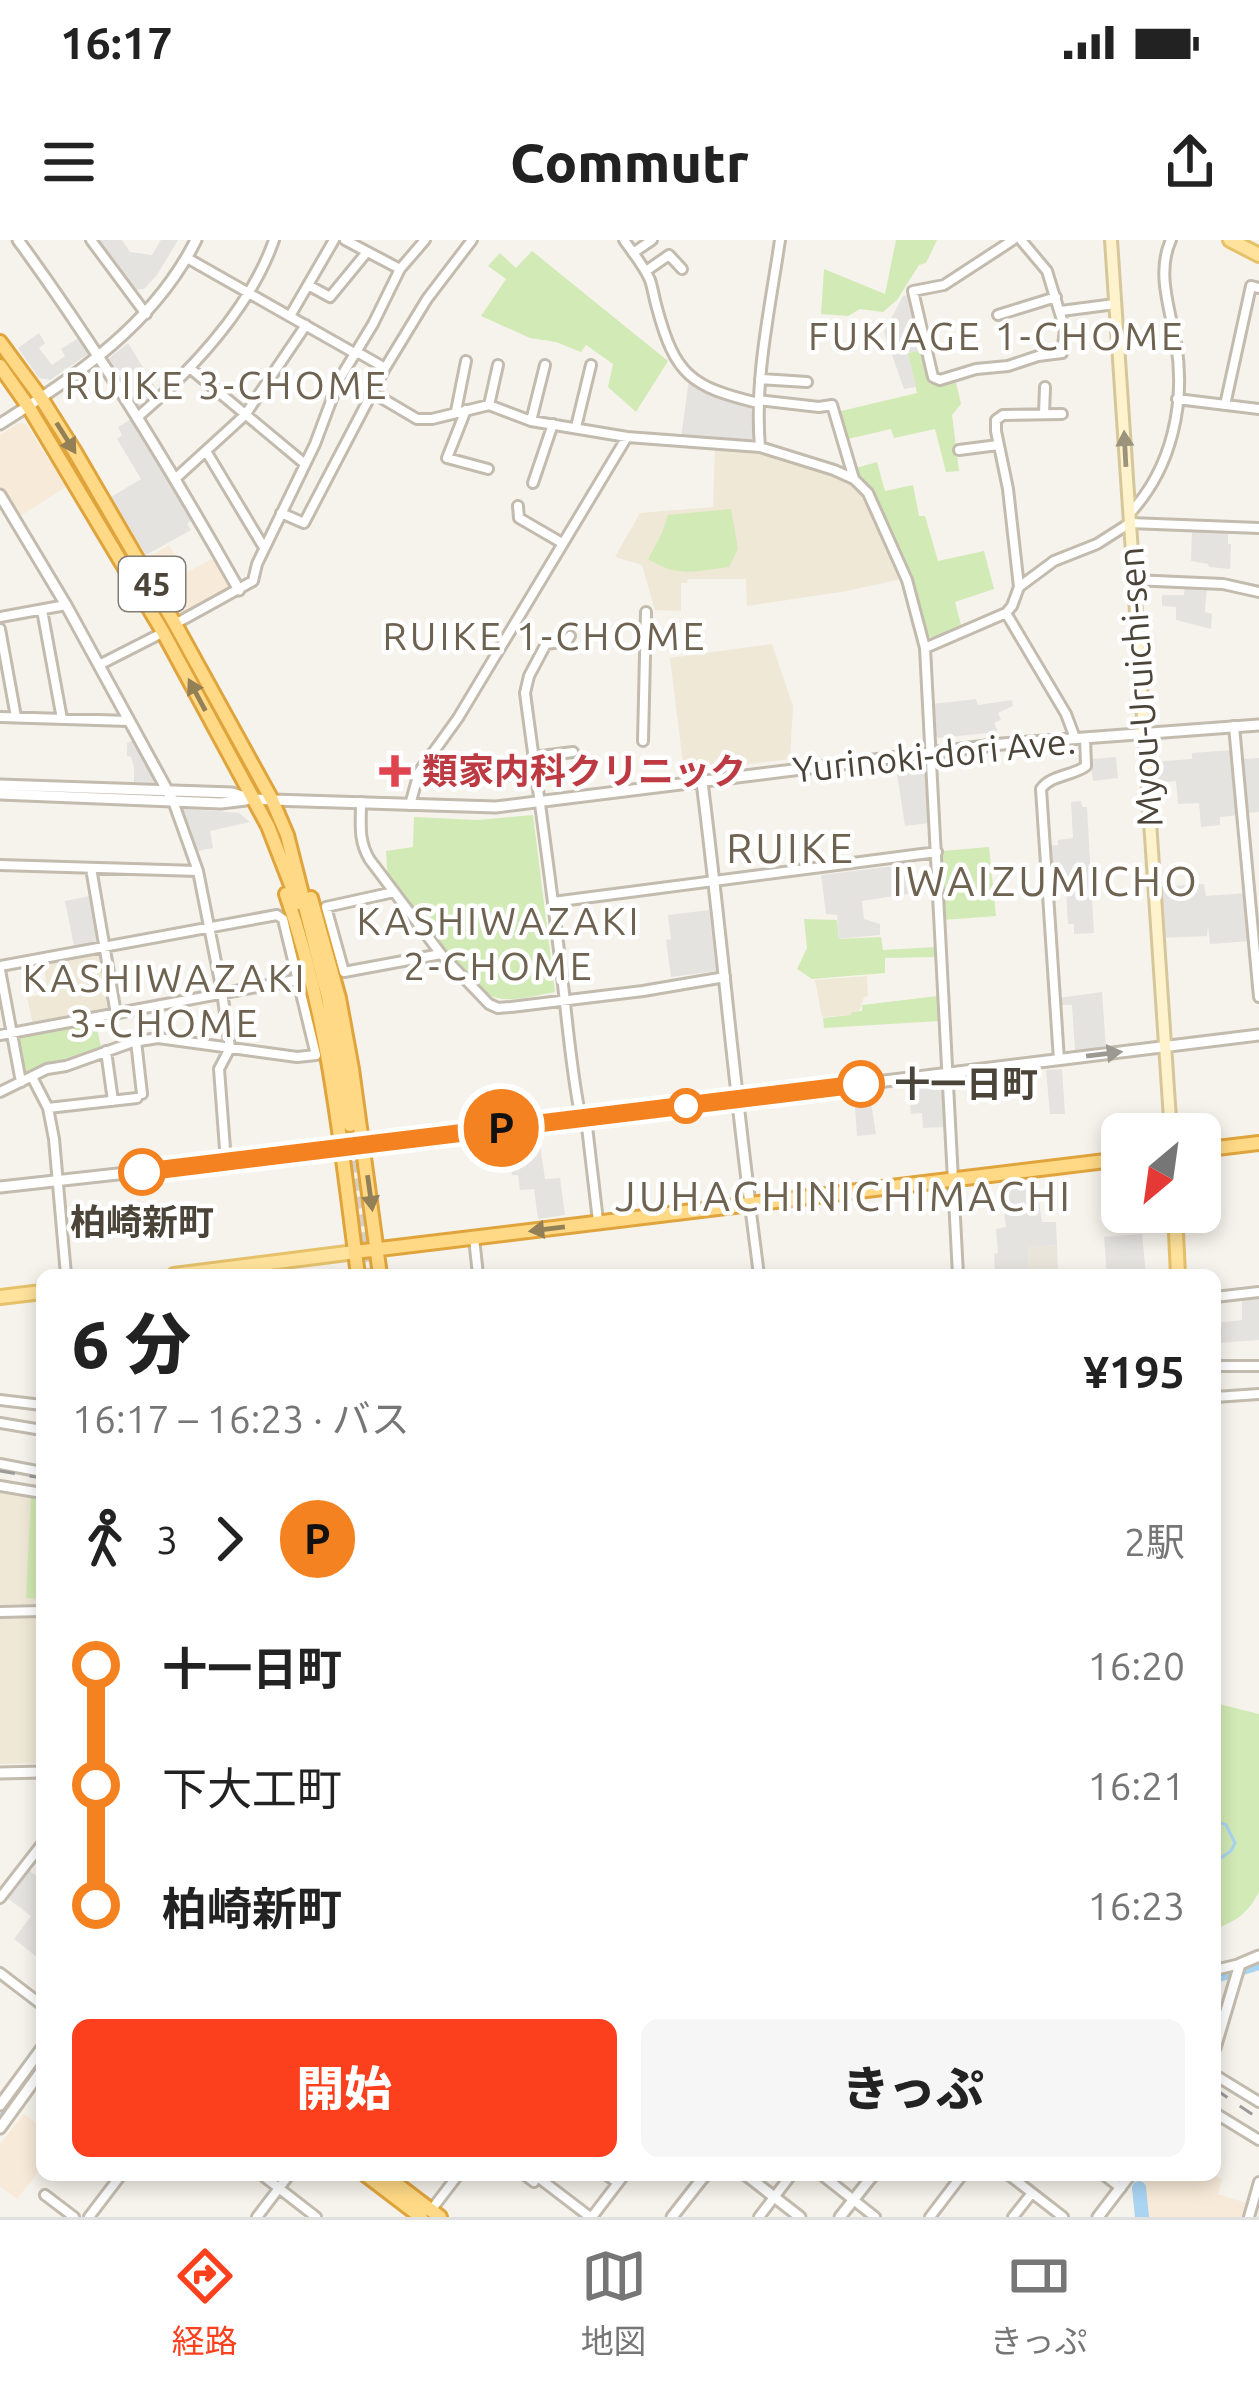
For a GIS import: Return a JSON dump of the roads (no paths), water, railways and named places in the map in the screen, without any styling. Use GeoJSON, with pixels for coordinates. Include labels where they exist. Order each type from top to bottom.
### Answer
{"type":"FeatureCollection","features":[{"type":"Feature","properties":{"kind":"highway","name":"45"},"geometry":{"type":"LineString","coordinates":[[0,342],[272,800],[316,949],[350,1125]]}},
{"type":"Feature","properties":{"kind":"highway","name":"45"},"geometry":{"type":"LineString","coordinates":[[0,366],[34,402]]}},
{"type":"Feature","properties":{"kind":"highway","name":"45"},"geometry":{"type":"LineString","coordinates":[[169,628],[268,826],[316,949]]}},
{"type":"Feature","properties":{"kind":"highway"},"geometry":{"type":"LineString","coordinates":[[252,799],[311,975],[342,1148],[357,1269]]}},
{"type":"Feature","properties":{"kind":"highway"},"geometry":{"type":"LineString","coordinates":[[286,835],[318,918],[339,998],[379,1269]]}},
{"type":"Feature","properties":{"kind":"highway"},"geometry":{"type":"LineString","coordinates":[[1221,1148],[1259,1143]]}},
{"type":"Feature","properties":{"kind":"highway"},"geometry":{"type":"LineString","coordinates":[[355,1252],[1101,1162]]}},
{"type":"Feature","properties":{"kind":"highway"},"geometry":{"type":"LineString","coordinates":[[376,2181],[430,2215]]}},
{"type":"Feature","properties":{"kind":"highway"},"geometry":{"type":"LineString","coordinates":[[392,2181],[430,2215]]}},
{"type":"Feature","properties":{"kind":"main road","name":"Myou-Uruichi-sen"},"geometry":{"type":"LineString","coordinates":[[1111,240],[1170,1113]]}},
{"type":"Feature","properties":{"kind":"main road"},"geometry":{"type":"LineString","coordinates":[[1230,240],[1259,255]]}},
{"type":"Feature","properties":{"kind":"main road"},"geometry":{"type":"LineString","coordinates":[[1176,1233],[1178,1269]]}},
{"type":"Feature","properties":{"kind":"main road"},"geometry":{"type":"LineString","coordinates":[[229,1269],[355,1252]]}},
{"type":"Feature","properties":{"kind":"main road"},"geometry":{"type":"LineString","coordinates":[[0,1297],[36,1293]]}},
{"type":"Feature","properties":{"kind":"street"},"geometry":{"type":"LineString","coordinates":[[18,240],[139,416],[239,590]]}},
{"type":"Feature","properties":{"kind":"street"},"geometry":{"type":"LineString","coordinates":[[91,240],[146,314]]}},
{"type":"Feature","properties":{"kind":"street"},"geometry":{"type":"LineString","coordinates":[[0,424],[100,356],[146,314],[196,240]]}},
{"type":"Feature","properties":{"kind":"street"},"geometry":{"type":"LineString","coordinates":[[139,416],[218,337],[274,240]]}},
{"type":"Feature","properties":{"kind":"street"},"geometry":{"type":"LineString","coordinates":[[290,316],[334,240]]}},
{"type":"Feature","properties":{"kind":"street"},"geometry":{"type":"LineString","coordinates":[[345,240],[400,269]]}},
{"type":"Feature","properties":{"kind":"street"},"geometry":{"type":"LineString","coordinates":[[99,665],[253,581],[256,563],[315,444],[330,400],[400,269],[425,240]]}},
{"type":"Feature","properties":{"kind":"street"},"geometry":{"type":"LineString","coordinates":[[281,513],[304,524],[385,368],[427,298],[472,240]]}},
{"type":"Feature","properties":{"kind":"street"},"geometry":{"type":"LineString","coordinates":[[624,240],[646,271],[673,356],[684,372],[717,392],[758,401],[832,405],[854,479]]}},
{"type":"Feature","properties":{"kind":"street"},"geometry":{"type":"LineString","coordinates":[[633,253],[652,240]]}},
{"type":"Feature","properties":{"kind":"street"},"geometry":{"type":"LineString","coordinates":[[760,448],[760,379],[780,240]]}},
{"type":"Feature","properties":{"kind":"street"},"geometry":{"type":"LineString","coordinates":[[1017,240],[1047,271],[1065,330],[1062,353],[940,380],[931,375],[914,291],[944,284],[1017,240]]}},
{"type":"Feature","properties":{"kind":"street"},"geometry":{"type":"LineString","coordinates":[[1019,587],[1054,561],[1097,544],[1129,518],[1170,447],[1179,364],[1164,273],[1172,240]]}},
{"type":"Feature","properties":{"kind":"street"},"geometry":{"type":"LineString","coordinates":[[308,285],[331,297],[368,252]]}},
{"type":"Feature","properties":{"kind":"street"},"geometry":{"type":"LineString","coordinates":[[646,271],[669,255],[682,269]]}},
{"type":"Feature","properties":{"kind":"street"},"geometry":{"type":"LineString","coordinates":[[187,258],[385,368]]}},
{"type":"Feature","properties":{"kind":"street"},"geometry":{"type":"LineString","coordinates":[[1225,405],[1251,286],[1259,288]]}},
{"type":"Feature","properties":{"kind":"street"},"geometry":{"type":"LineString","coordinates":[[998,315],[1056,297]]}},
{"type":"Feature","properties":{"kind":"street"},"geometry":{"type":"LineString","coordinates":[[1061,311],[1116,304]]}},
{"type":"Feature","properties":{"kind":"street"},"geometry":{"type":"LineString","coordinates":[[176,478],[245,415],[306,325]]}},
{"type":"Feature","properties":{"kind":"street"},"geometry":{"type":"LineString","coordinates":[[466,361],[461,410],[447,458],[488,470]]}},
{"type":"Feature","properties":{"kind":"street"},"geometry":{"type":"LineString","coordinates":[[489,405],[498,365]]}},
{"type":"Feature","properties":{"kind":"street"},"geometry":{"type":"LineString","coordinates":[[531,421],[544,365]]}},
{"type":"Feature","properties":{"kind":"street"},"geometry":{"type":"LineString","coordinates":[[576,428],[591,365]]}},
{"type":"Feature","properties":{"kind":"street"},"geometry":{"type":"LineString","coordinates":[[191,369],[305,464]]}},
{"type":"Feature","properties":{"kind":"street"},"geometry":{"type":"LineString","coordinates":[[760,379],[807,382]]}},
{"type":"Feature","properties":{"kind":"street"},"geometry":{"type":"LineString","coordinates":[[1044,414],[1045,387]]}},
{"type":"Feature","properties":{"kind":"street"},"geometry":{"type":"LineString","coordinates":[[373,393],[418,419],[489,405],[531,421],[627,437],[760,448],[834,470],[854,479],[868,493],[907,580],[925,648],[958,1269]]}},
{"type":"Feature","properties":{"kind":"street"},"geometry":{"type":"LineString","coordinates":[[1178,399],[1259,409]]}},
{"type":"Feature","properties":{"kind":"street"},"geometry":{"type":"LineString","coordinates":[[925,648],[1006,613],[1012,606],[1019,587],[996,431],[998,417],[1062,414]]}},
{"type":"Feature","properties":{"kind":"street"},"geometry":{"type":"LineString","coordinates":[[533,483],[553,424]]}},
{"type":"Feature","properties":{"kind":"street"},"geometry":{"type":"LineString","coordinates":[[410,805],[419,772],[458,718],[627,437]]}},
{"type":"Feature","properties":{"kind":"street"},"geometry":{"type":"LineString","coordinates":[[959,450],[998,446]]}},
{"type":"Feature","properties":{"kind":"street"},"geometry":{"type":"LineString","coordinates":[[206,452],[264,548]]}},
{"type":"Feature","properties":{"kind":"street"},"geometry":{"type":"LineString","coordinates":[[0,495],[170,795],[198,871],[230,1048],[218,1069],[226,1162]]}},
{"type":"Feature","properties":{"kind":"street"},"geometry":{"type":"LineString","coordinates":[[518,506],[519,518],[562,543]]}},
{"type":"Feature","properties":{"kind":"street"},"geometry":{"type":"LineString","coordinates":[[1129,518],[1259,528]]}},
{"type":"Feature","properties":{"kind":"street"},"geometry":{"type":"LineString","coordinates":[[1133,580],[1223,584],[1259,592]]}},
{"type":"Feature","properties":{"kind":"street"},"geometry":{"type":"LineString","coordinates":[[0,617],[66,605]]}},
{"type":"Feature","properties":{"kind":"street"},"geometry":{"type":"LineString","coordinates":[[42,610],[62,718]]}},
{"type":"Feature","properties":{"kind":"street"},"geometry":{"type":"LineString","coordinates":[[644,741],[646,612]]}},
{"type":"Feature","properties":{"kind":"street"},"geometry":{"type":"LineString","coordinates":[[1006,613],[1080,738],[1086,766],[1045,782],[1041,789],[1059,1060]]}},
{"type":"Feature","properties":{"kind":"street"},"geometry":{"type":"LineString","coordinates":[[0,629],[16,717]]}},
{"type":"Feature","properties":{"kind":"street"},"geometry":{"type":"LineString","coordinates":[[570,636],[567,641],[546,644],[525,693],[573,1080],[598,1223]]}},
{"type":"Feature","properties":{"kind":"street"},"geometry":{"type":"LineString","coordinates":[[0,717],[130,721]]}},
{"type":"Feature","properties":{"kind":"street","name":"Yurinoki-dori Ave."},"geometry":{"type":"LineString","coordinates":[[0,789],[170,795],[221,803],[252,799],[496,807],[930,752],[1259,725]]}},
{"type":"Feature","properties":{"kind":"street"},"geometry":{"type":"LineString","coordinates":[[1234,726],[1259,998]]}},
{"type":"Feature","properties":{"kind":"street"},"geometry":{"type":"LineString","coordinates":[[533,757],[573,752]]}},
{"type":"Feature","properties":{"kind":"street"},"geometry":{"type":"LineString","coordinates":[[702,782],[758,1269]]}},
{"type":"Feature","properties":{"kind":"street"},"geometry":{"type":"LineString","coordinates":[[361,802],[362,847],[440,954],[498,1008],[643,992],[725,977]]}},
{"type":"Feature","properties":{"kind":"street"},"geometry":{"type":"LineString","coordinates":[[554,902],[937,852]]}},
{"type":"Feature","properties":{"kind":"street"},"geometry":{"type":"LineString","coordinates":[[0,865],[198,871]]}},
{"type":"Feature","properties":{"kind":"street"},"geometry":{"type":"LineString","coordinates":[[91,868],[116,1014]]}},
{"type":"Feature","properties":{"kind":"street"},"geometry":{"type":"LineString","coordinates":[[394,892],[326,908],[344,972],[440,954]]}},
{"type":"Feature","properties":{"kind":"street"},"geometry":{"type":"LineString","coordinates":[[0,1092],[32,1077],[47,1069],[158,1038],[297,1057],[316,1054],[283,919],[277,914],[0,968],[21,1082]]}},
{"type":"Feature","properties":{"kind":"street"},"geometry":{"type":"LineString","coordinates":[[0,1035],[299,979]]}},
{"type":"Feature","properties":{"kind":"street"},"geometry":{"type":"LineString","coordinates":[[0,1186],[1259,1034]]}},
{"type":"Feature","properties":{"kind":"street"},"geometry":{"type":"LineString","coordinates":[[48,1108],[139,1096],[136,1041]]}},
{"type":"Feature","properties":{"kind":"street"},"geometry":{"type":"LineString","coordinates":[[106,1051],[113,1101]]}},
{"type":"Feature","properties":{"kind":"street"},"geometry":{"type":"LineString","coordinates":[[32,1077],[48,1108],[65,1269]]}},
{"type":"Feature","properties":{"kind":"street"},"geometry":{"type":"LineString","coordinates":[[474,1238],[477,1269]]}},
{"type":"Feature","properties":{"kind":"street"},"geometry":{"type":"LineString","coordinates":[[1221,1296],[1259,1292]]}},
{"type":"Feature","properties":{"kind":"street"},"geometry":{"type":"LineString","coordinates":[[1221,1366],[1259,1366]]}},
{"type":"Feature","properties":{"kind":"street"},"geometry":{"type":"LineString","coordinates":[[1221,1397],[1259,1394]]}},
{"type":"Feature","properties":{"kind":"street"},"geometry":{"type":"LineString","coordinates":[[0,1400],[36,1404]]}},
{"type":"Feature","properties":{"kind":"street"},"geometry":{"type":"LineString","coordinates":[[0,1423],[36,1429]]}},
{"type":"Feature","properties":{"kind":"street"},"geometry":{"type":"LineString","coordinates":[[0,1464],[36,1471]]}},
{"type":"Feature","properties":{"kind":"street"},"geometry":{"type":"LineString","coordinates":[[0,1486],[36,1492]]}},
{"type":"Feature","properties":{"kind":"street"},"geometry":{"type":"LineString","coordinates":[[0,1612],[36,1611]]}},
{"type":"Feature","properties":{"kind":"street"},"geometry":{"type":"LineString","coordinates":[[0,1773],[36,1772]]}},
{"type":"Feature","properties":{"kind":"street"},"geometry":{"type":"LineString","coordinates":[[0,1898],[36,1852]]}},
{"type":"Feature","properties":{"kind":"street"},"geometry":{"type":"LineString","coordinates":[[1221,1969],[1259,1956]]}},
{"type":"Feature","properties":{"kind":"street"},"geometry":{"type":"LineString","coordinates":[[1221,2028],[1240,1964]]}},
{"type":"Feature","properties":{"kind":"street"},"geometry":{"type":"LineString","coordinates":[[0,1973],[36,2000]]}},
{"type":"Feature","properties":{"kind":"street"},"geometry":{"type":"LineString","coordinates":[[0,2105],[36,2056]]}},
{"type":"Feature","properties":{"kind":"street"},"geometry":{"type":"LineString","coordinates":[[0,2128],[36,2078]]}},
{"type":"Feature","properties":{"kind":"street"},"geometry":{"type":"LineString","coordinates":[[1221,2079],[1259,2102]]}},
{"type":"Feature","properties":{"kind":"street"},"geometry":{"type":"LineString","coordinates":[[1221,2118],[1259,2140]]}},
{"type":"Feature","properties":{"kind":"street"},"geometry":{"type":"LineString","coordinates":[[89,2217],[116,2181]]}},
{"type":"Feature","properties":{"kind":"street"},"geometry":{"type":"LineString","coordinates":[[270,2181],[316,2217]]}},
{"type":"Feature","properties":{"kind":"street"},"geometry":{"type":"LineString","coordinates":[[256,2217],[284,2181]]}},
{"type":"Feature","properties":{"kind":"street"},"geometry":{"type":"LineString","coordinates":[[430,2215],[454,2181]]}},
{"type":"Feature","properties":{"kind":"street"},"geometry":{"type":"LineString","coordinates":[[538,2181],[591,2217],[619,2181]]}},
{"type":"Feature","properties":{"kind":"street"},"geometry":{"type":"LineString","coordinates":[[673,2217],[700,2181]]}},
{"type":"Feature","properties":{"kind":"street"},"geometry":{"type":"LineString","coordinates":[[754,2181],[800,2217]]}},
{"type":"Feature","properties":{"kind":"street"},"geometry":{"type":"LineString","coordinates":[[758,2217],[786,2181]]}},
{"type":"Feature","properties":{"kind":"street"},"geometry":{"type":"LineString","coordinates":[[830,2181],[875,2217]]}},
{"type":"Feature","properties":{"kind":"street"},"geometry":{"type":"LineString","coordinates":[[840,2217],[868,2181]]}},
{"type":"Feature","properties":{"kind":"street"},"geometry":{"type":"LineString","coordinates":[[930,2217],[957,2181]]}},
{"type":"Feature","properties":{"kind":"street"},"geometry":{"type":"LineString","coordinates":[[1017,2181],[1064,2217]]}},
{"type":"Feature","properties":{"kind":"street"},"geometry":{"type":"LineString","coordinates":[[1111,2181],[1120,2188]]}},
{"type":"Feature","properties":{"kind":"street"},"geometry":{"type":"LineString","coordinates":[[1098,2217],[1125,2181]]}},
{"type":"Feature","properties":{"kind":"street"},"geometry":{"type":"LineString","coordinates":[[1249,2217],[1259,2182]]}},
{"type":"Feature","properties":{"kind":"street"},"geometry":{"type":"LineString","coordinates":[[1013,2217],[1032,2193]]}},
{"type":"Feature","properties":{"kind":"street"},"geometry":{"type":"LineString","coordinates":[[45,2195],[74,2217]]}},
{"type":"Feature","properties":{"kind":"waterway"},"geometry":{"type":"LineString","coordinates":[[1221,1823],[1235,1843],[1221,1858]]}},
{"type":"Feature","properties":{"kind":"waterway"},"geometry":{"type":"LineString","coordinates":[[1221,1974],[1259,1963]]}},
{"type":"Feature","properties":{"kind":"waterway"},"geometry":{"type":"LineString","coordinates":[[0,2116],[26,2082]]}},
{"type":"Feature","properties":{"kind":"waterway"},"geometry":{"type":"LineString","coordinates":[[1139,2188],[1142,2217]]}},
{"type":"Feature","properties":{"kind":"tunnel"},"geometry":{"type":"LineString","coordinates":[[350,1125],[369,1269]]}},
{"type":"Feature","properties":{"kind":"railway"},"geometry":{"type":"LineString","coordinates":[[0,1471],[36,1477]]}},
{"type":"Feature","properties":{"kind":"railway"},"geometry":{"type":"LineString","coordinates":[[1221,2093],[1259,2119]]}},
{"type":"Feature","properties":{"kind":"place","name":"類家内科クリニック"},"geometry":{"type":"Point","coordinates":[395,771]}},
{"type":"Feature","properties":{"kind":"place","name":"十一日町"},"geometry":{"type":"Point","coordinates":[861,1084]}},
{"type":"Feature","properties":{"kind":"place","name":"柏崎新町"},"geometry":{"type":"Point","coordinates":[142,1172]}},
{"type":"Feature","properties":{"kind":"district","name":"FUKIAGE 1-CHOME"},"geometry":{"type":"Point","coordinates":[997,336]}},
{"type":"Feature","properties":{"kind":"district","name":"RUIKE 3-CHOME"},"geometry":{"type":"Point","coordinates":[227,385]}},
{"type":"Feature","properties":{"kind":"district","name":"RUIKE 1-CHOME"},"geometry":{"type":"Point","coordinates":[545,636]}},
{"type":"Feature","properties":{"kind":"district","name":"RUIKE"},"geometry":{"type":"Point","coordinates":[791,848]}},
{"type":"Feature","properties":{"kind":"district","name":"IWAIZUMICHO"},"geometry":{"type":"Point","coordinates":[1046,881]}},
{"type":"Feature","properties":{"kind":"district","name":"KASHIWAZAKI 2-CHOME"},"geometry":{"type":"Point","coordinates":[499,944]}},
{"type":"Feature","properties":{"kind":"district","name":"KASHIWAZAKI 3-CHOME"},"geometry":{"type":"Point","coordinates":[165,1000]}},
{"type":"Feature","properties":{"kind":"district","name":"JUHACHINICHIMACHI"},"geometry":{"type":"Point","coordinates":[844,1196]}}]}
